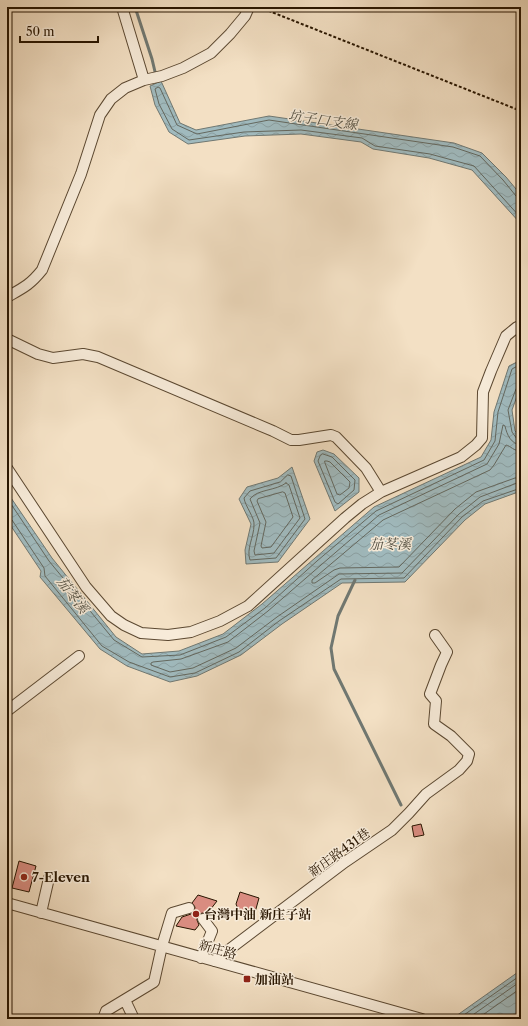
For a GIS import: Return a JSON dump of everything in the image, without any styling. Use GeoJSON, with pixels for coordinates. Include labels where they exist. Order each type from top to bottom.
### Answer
{"type":"FeatureCollection","features":[{"type":"Feature","properties":{"kind":"street"},"geometry":{"type":"LineString","coordinates":[[122,7],[144,80]]}},
{"type":"Feature","properties":{"kind":"street"},"geometry":{"type":"LineString","coordinates":[[7,297],[25,288],[42,270],[81,174],[100,115],[111,99],[125,88],[144,80],[162,76],[183,68],[211,53],[245,16],[249,7]]}},
{"type":"Feature","properties":{"kind":"street"},"geometry":{"type":"LineString","coordinates":[[7,468],[86,587],[111,616],[124,625],[141,633],[168,635],[191,632],[220,621],[248,606],[362,504],[381,492],[462,457],[476,445],[482,438],[483,392],[491,370],[506,336],[517,327],[521,326]]}},
{"type":"Feature","properties":{"kind":"street"},"geometry":{"type":"LineString","coordinates":[[7,339],[38,354],[53,358],[83,354],[98,357],[291,440],[331,435],[336,437],[366,468],[381,492]]}},
{"type":"Feature","properties":{"kind":"street","name":"新庄路431巷"},"geometry":{"type":"LineString","coordinates":[[214,961],[340,866],[392,830],[426,794],[459,770],[467,761],[469,754],[451,736],[434,724],[436,701],[430,694],[447,652],[435,635]]}},
{"type":"Feature","properties":{"kind":"street"},"geometry":{"type":"LineString","coordinates":[[7,711],[79,656]]}},
{"type":"Feature","properties":{"kind":"street"},"geometry":{"type":"LineString","coordinates":[[41,913],[49,878]]}},
{"type":"Feature","properties":{"kind":"street","name":"新庄路"},"geometry":{"type":"LineString","coordinates":[[7,903],[422,1019]]}},
{"type":"Feature","properties":{"kind":"street"},"geometry":{"type":"LineString","coordinates":[[102,1019],[106,1011],[154,982],[162,946],[172,913],[189,908]]}},
{"type":"Feature","properties":{"kind":"street"},"geometry":{"type":"LineString","coordinates":[[201,958],[212,931],[203,919]]}},
{"type":"Feature","properties":{"kind":"street"},"geometry":{"type":"LineString","coordinates":[[125,1000],[134,1019]]}},
{"type":"Feature","properties":{"kind":"path"},"geometry":{"type":"LineString","coordinates":[[259,7],[521,111]]}},
{"type":"Feature","properties":{"kind":"water"},"geometry":{"type":"Polygon","coordinates":[[[161,81],[180,123],[196,130],[269,116],[454,143],[482,153],[506,177],[521,195],[521,224],[472,170],[429,158],[373,149],[361,142],[301,134],[245,136],[188,144],[169,132],[155,105],[150,86],[161,81]]]}},
{"type":"Feature","properties":{"kind":"water","name":"茄苳溪"},"geometry":{"type":"Polygon","coordinates":[[[521,360],[521,385],[512,410],[515,431],[521,437],[521,491],[485,504],[465,520],[405,582],[342,583],[282,624],[241,655],[197,676],[170,682],[127,666],[100,649],[40,577],[41,571],[7,520],[7,492],[52,558],[116,637],[142,654],[179,651],[223,634],[262,604],[374,507],[481,457],[491,440],[494,412],[509,366],[521,360]]]}},
{"type":"Feature","properties":{"kind":"water"},"geometry":{"type":"Polygon","coordinates":[[[323,450],[334,454],[359,478],[359,492],[335,511],[314,461],[317,452],[323,450]]]}},
{"type":"Feature","properties":{"kind":"water"},"geometry":{"type":"Polygon","coordinates":[[[292,467],[310,519],[278,562],[246,564],[245,550],[251,524],[239,499],[247,487],[278,478],[292,467]]]}},
{"type":"Feature","properties":{"kind":"water"},"geometry":{"type":"Polygon","coordinates":[[[521,970],[521,1019],[456,1019],[456,1016],[521,970]]]}},
{"type":"Feature","properties":{"kind":"building"},"geometry":{"type":"Polygon","coordinates":[[[421,824],[424,835],[414,837],[412,826],[421,824]]]}},
{"type":"Feature","properties":{"kind":"building","name":"7-Eleven"},"geometry":{"type":"Polygon","coordinates":[[[19,861],[36,866],[29,892],[12,888],[19,861]]]}},
{"type":"Feature","properties":{"kind":"building"},"geometry":{"type":"Polygon","coordinates":[[[240,892],[259,898],[254,916],[240,914],[236,904],[240,892]]]}},
{"type":"Feature","properties":{"kind":"building","name":"台灣中油 新庄子站"},"geometry":{"type":"Polygon","coordinates":[[[198,895],[217,901],[207,914],[202,913],[197,916],[199,925],[195,930],[176,926],[182,917],[194,912],[195,907],[192,903],[198,895]]]}},
{"type":"Feature","properties":{"kind":"waterway","name":"坑子口支線"},"geometry":{"type":"LineString","coordinates":[[135,7],[156,76]]}},
{"type":"Feature","properties":{"kind":"waterway"},"geometry":{"type":"LineString","coordinates":[[355,580],[338,616],[331,648],[334,669],[401,805]]}},
{"type":"Feature","properties":{"kind":"place","name":"7-Eleven"},"geometry":{"type":"Point","coordinates":[24,877]}},
{"type":"Feature","properties":{"kind":"place","name":"台灣中油 新庄子站"},"geometry":{"type":"Point","coordinates":[196,914]}},
{"type":"Feature","properties":{"kind":"place","name":"加油站"},"geometry":{"type":"Point","coordinates":[247,979]}}]}
